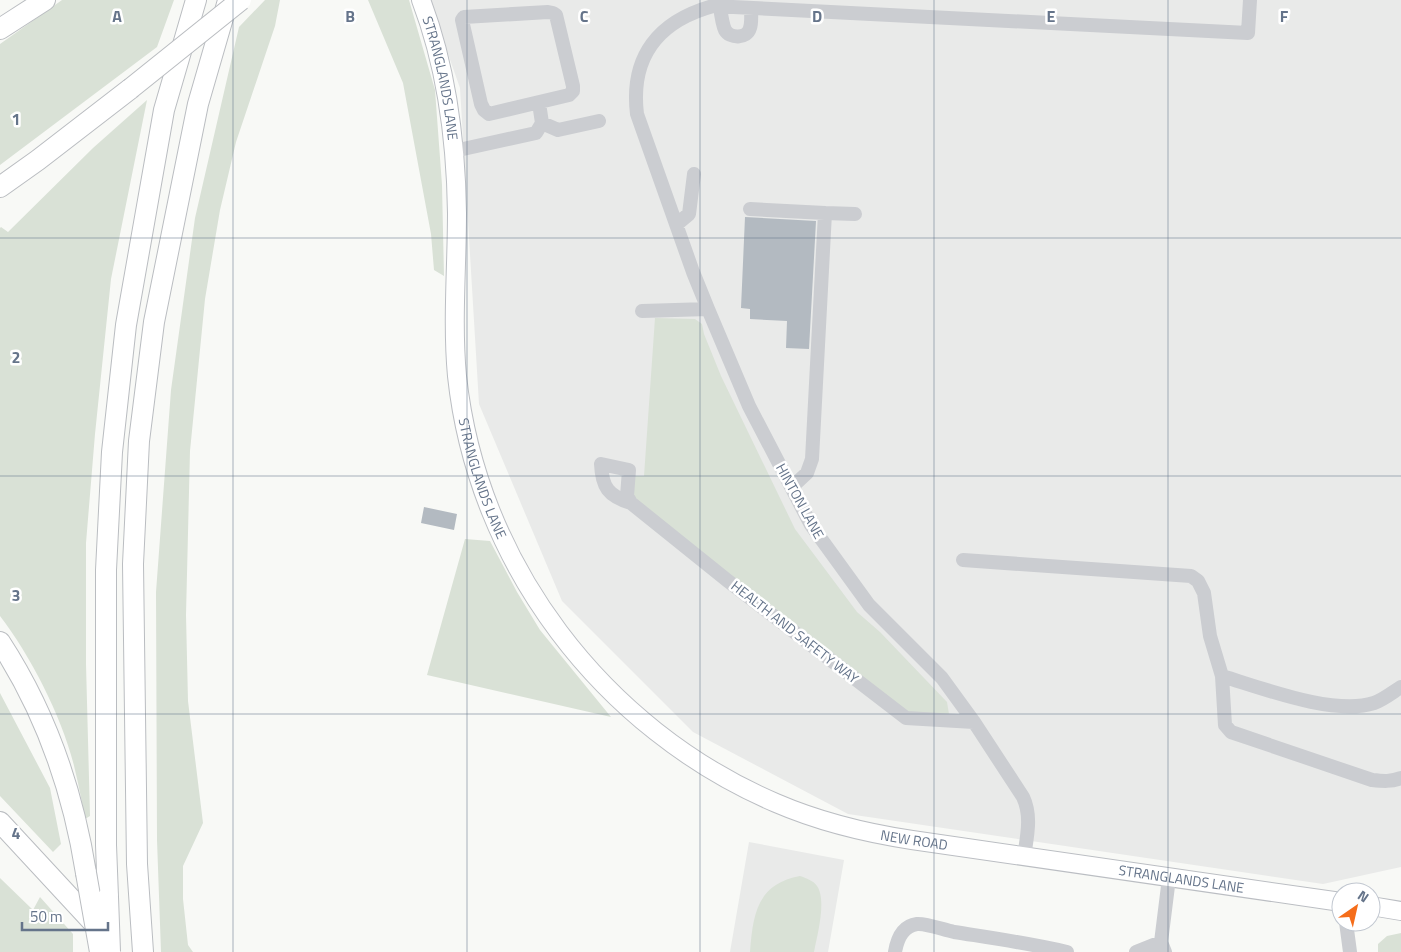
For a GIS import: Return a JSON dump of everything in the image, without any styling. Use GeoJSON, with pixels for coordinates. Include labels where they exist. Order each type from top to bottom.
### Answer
{"type":"FeatureCollection","features":[{"type":"Feature","properties":{"kind":"highway"},"geometry":{"type":"LineString","coordinates":[[0,29],[45,0]]}},
{"type":"Feature","properties":{"kind":"highway"},"geometry":{"type":"LineString","coordinates":[[110,952],[106,845],[106,570],[112,452],[126,326],[164,110],[196,0]]}},
{"type":"Feature","properties":{"kind":"highway"},"geometry":{"type":"LineString","coordinates":[[142,943],[137,864],[133,564],[139,441],[156,312],[198,104],[228,0]]}},
{"type":"Feature","properties":{"kind":"highway"},"geometry":{"type":"LineString","coordinates":[[0,187],[130,89],[241,0]]}},
{"type":"Feature","properties":{"kind":"highway"},"geometry":{"type":"LineString","coordinates":[[0,198],[38,160]]}},
{"type":"Feature","properties":{"kind":"highway"},"geometry":{"type":"LineString","coordinates":[[0,642],[37,707],[53,747],[76,818],[100,952]]}},
{"type":"Feature","properties":{"kind":"highway"},"geometry":{"type":"LineString","coordinates":[[0,822],[120,952]]}},
{"type":"Feature","properties":{"kind":"main road","name":"STRANGLANDS LANE"},"geometry":{"type":"LineString","coordinates":[[421,0],[443,72],[449,101],[454,151],[457,214],[455,346],[461,401],[468,439],[486,498],[514,562],[542,609],[579,659],[611,693],[646,724],[670,743],[722,777],[778,804],[807,815]]}},
{"type":"Feature","properties":{"kind":"main road","name":"NEW ROAD"},"geometry":{"type":"LineString","coordinates":[[807,815],[878,835],[1024,857]]}},
{"type":"Feature","properties":{"kind":"main road","name":"STRANGLANDS LANE"},"geometry":{"type":"LineString","coordinates":[[1024,857],[1331,901]]}},
{"type":"Feature","properties":{"kind":"main road"},"geometry":{"type":"LineString","coordinates":[[1381,908],[1401,911]]}},
{"type":"Feature","properties":{"kind":"street","name":"HINTON LANE"},"geometry":{"type":"LineString","coordinates":[[1024,857],[1029,816],[1028,806],[1023,796],[942,678],[869,605],[811,525],[749,406],[708,309],[637,114],[636,101],[641,65],[649,48],[666,27],[682,17],[708,7],[849,6],[1248,33],[1250,0]]}},
{"type":"Feature","properties":{"kind":"street"},"geometry":{"type":"LineString","coordinates":[[720,6],[723,25],[726,32],[731,36],[740,36],[747,33],[750,28],[751,8]]}},
{"type":"Feature","properties":{"kind":"street"},"geometry":{"type":"LineString","coordinates":[[548,12],[556,15],[573,86],[570,95],[539,103],[494,114],[489,114],[484,110],[462,20],[464,17],[548,12]]}},
{"type":"Feature","properties":{"kind":"street"},"geometry":{"type":"LineString","coordinates":[[454,151],[536,133],[542,123],[539,103]]}},
{"type":"Feature","properties":{"kind":"street"},"geometry":{"type":"LineString","coordinates":[[542,123],[558,130],[599,121]]}},
{"type":"Feature","properties":{"kind":"street"},"geometry":{"type":"LineString","coordinates":[[677,224],[689,214],[694,174]]}},
{"type":"Feature","properties":{"kind":"street"},"geometry":{"type":"LineString","coordinates":[[750,209],[855,214]]}},
{"type":"Feature","properties":{"kind":"street"},"geometry":{"type":"LineString","coordinates":[[792,487],[808,473],[812,459],[825,213]]}},
{"type":"Feature","properties":{"kind":"street"},"geometry":{"type":"LineString","coordinates":[[642,311],[708,309]]}},
{"type":"Feature","properties":{"kind":"street","name":"HEALTH AND SAFETY WAY"},"geometry":{"type":"LineString","coordinates":[[631,503],[627,496],[629,470],[601,464],[605,487],[619,499],[631,503],[728,581],[906,718],[974,722]]}},
{"type":"Feature","properties":{"kind":"street"},"geometry":{"type":"LineString","coordinates":[[963,560],[1191,576],[1198,581],[1204,593],[1210,636],[1222,676],[1225,725],[1231,732],[1372,780],[1386,781],[1401,778]]}},
{"type":"Feature","properties":{"kind":"street"},"geometry":{"type":"LineString","coordinates":[[1222,676],[1299,700],[1347,706],[1375,703],[1401,686]]}},
{"type":"Feature","properties":{"kind":"street"},"geometry":{"type":"LineString","coordinates":[[1136,952],[1163,947],[1169,878]]}},
{"type":"Feature","properties":{"kind":"street"},"geometry":{"type":"LineString","coordinates":[[895,952],[897,941],[905,929],[917,924],[1067,952]]}},
{"type":"Feature","properties":{"kind":"street"},"geometry":{"type":"LineString","coordinates":[[1346,932],[1350,952]]}},
{"type":"Feature","properties":{"kind":"shaded area"},"geometry":{"type":"Polygon","coordinates":[[[62,0],[174,0],[157,47],[0,165],[0,44],[62,0]]]}},
{"type":"Feature","properties":{"kind":"shaded area"},"geometry":{"type":"Polygon","coordinates":[[[265,0],[280,0],[275,26],[236,142],[220,210],[205,299],[190,451],[186,615],[188,701],[203,823],[183,866],[183,899],[188,945],[193,952],[161,952],[157,840],[156,592],[171,390],[195,218],[239,27],[265,0]]]}},
{"type":"Feature","properties":{"kind":"shaded area"},"geometry":{"type":"Polygon","coordinates":[[[368,0],[409,0],[435,90],[442,185],[444,276],[434,270],[431,234],[403,83],[368,0]]]}},
{"type":"Feature","properties":{"kind":"shaded area"},"geometry":{"type":"Polygon","coordinates":[[[429,0],[1401,0],[1401,867],[1323,884],[848,814],[693,732],[562,601],[479,404],[460,88],[429,0]]]}},
{"type":"Feature","properties":{"kind":"shaded area"},"geometry":{"type":"Polygon","coordinates":[[[147,100],[111,279],[95,434],[86,543],[86,664],[90,816],[85,819],[70,751],[55,710],[23,650],[0,616],[0,228],[8,232],[93,148],[147,100]]]}},
{"type":"Feature","properties":{"kind":"shaded area"},"geometry":{"type":"Polygon","coordinates":[[[655,318],[695,319],[702,324],[704,334],[721,376],[795,529],[857,612],[880,632],[947,702],[950,720],[906,718],[631,503],[629,476],[644,476],[655,318]]]}},
{"type":"Feature","properties":{"kind":"shaded area"},"geometry":{"type":"Polygon","coordinates":[[[465,539],[490,541],[540,630],[611,717],[427,675],[465,539]]]}},
{"type":"Feature","properties":{"kind":"shaded area"},"geometry":{"type":"Polygon","coordinates":[[[0,693],[50,788],[61,844],[53,852],[0,796],[0,693]]]}},
{"type":"Feature","properties":{"kind":"shaded area"},"geometry":{"type":"Polygon","coordinates":[[[749,842],[844,860],[828,952],[730,952],[749,842]]]}},
{"type":"Feature","properties":{"kind":"shaded area"},"geometry":{"type":"Polygon","coordinates":[[[800,876],[814,883],[820,892],[821,909],[814,952],[750,952],[753,925],[760,903],[774,886],[800,876]]]}},
{"type":"Feature","properties":{"kind":"shaded area"},"geometry":{"type":"Polygon","coordinates":[[[0,878],[33,910],[40,897],[73,934],[73,952],[0,952],[0,878]]]}},
{"type":"Feature","properties":{"kind":"shaded area"},"geometry":{"type":"Polygon","coordinates":[[[1401,933],[1401,952],[1378,952],[1378,944],[1387,936],[1401,933]]]}},
{"type":"Feature","properties":{"kind":"building"},"geometry":{"type":"Polygon","coordinates":[[[745,217],[816,221],[809,349],[786,348],[787,321],[750,319],[750,309],[741,308],[745,217]]]}},
{"type":"Feature","properties":{"kind":"building"},"geometry":{"type":"Polygon","coordinates":[[[424,507],[457,514],[454,530],[421,523],[424,507]]]}}]}
